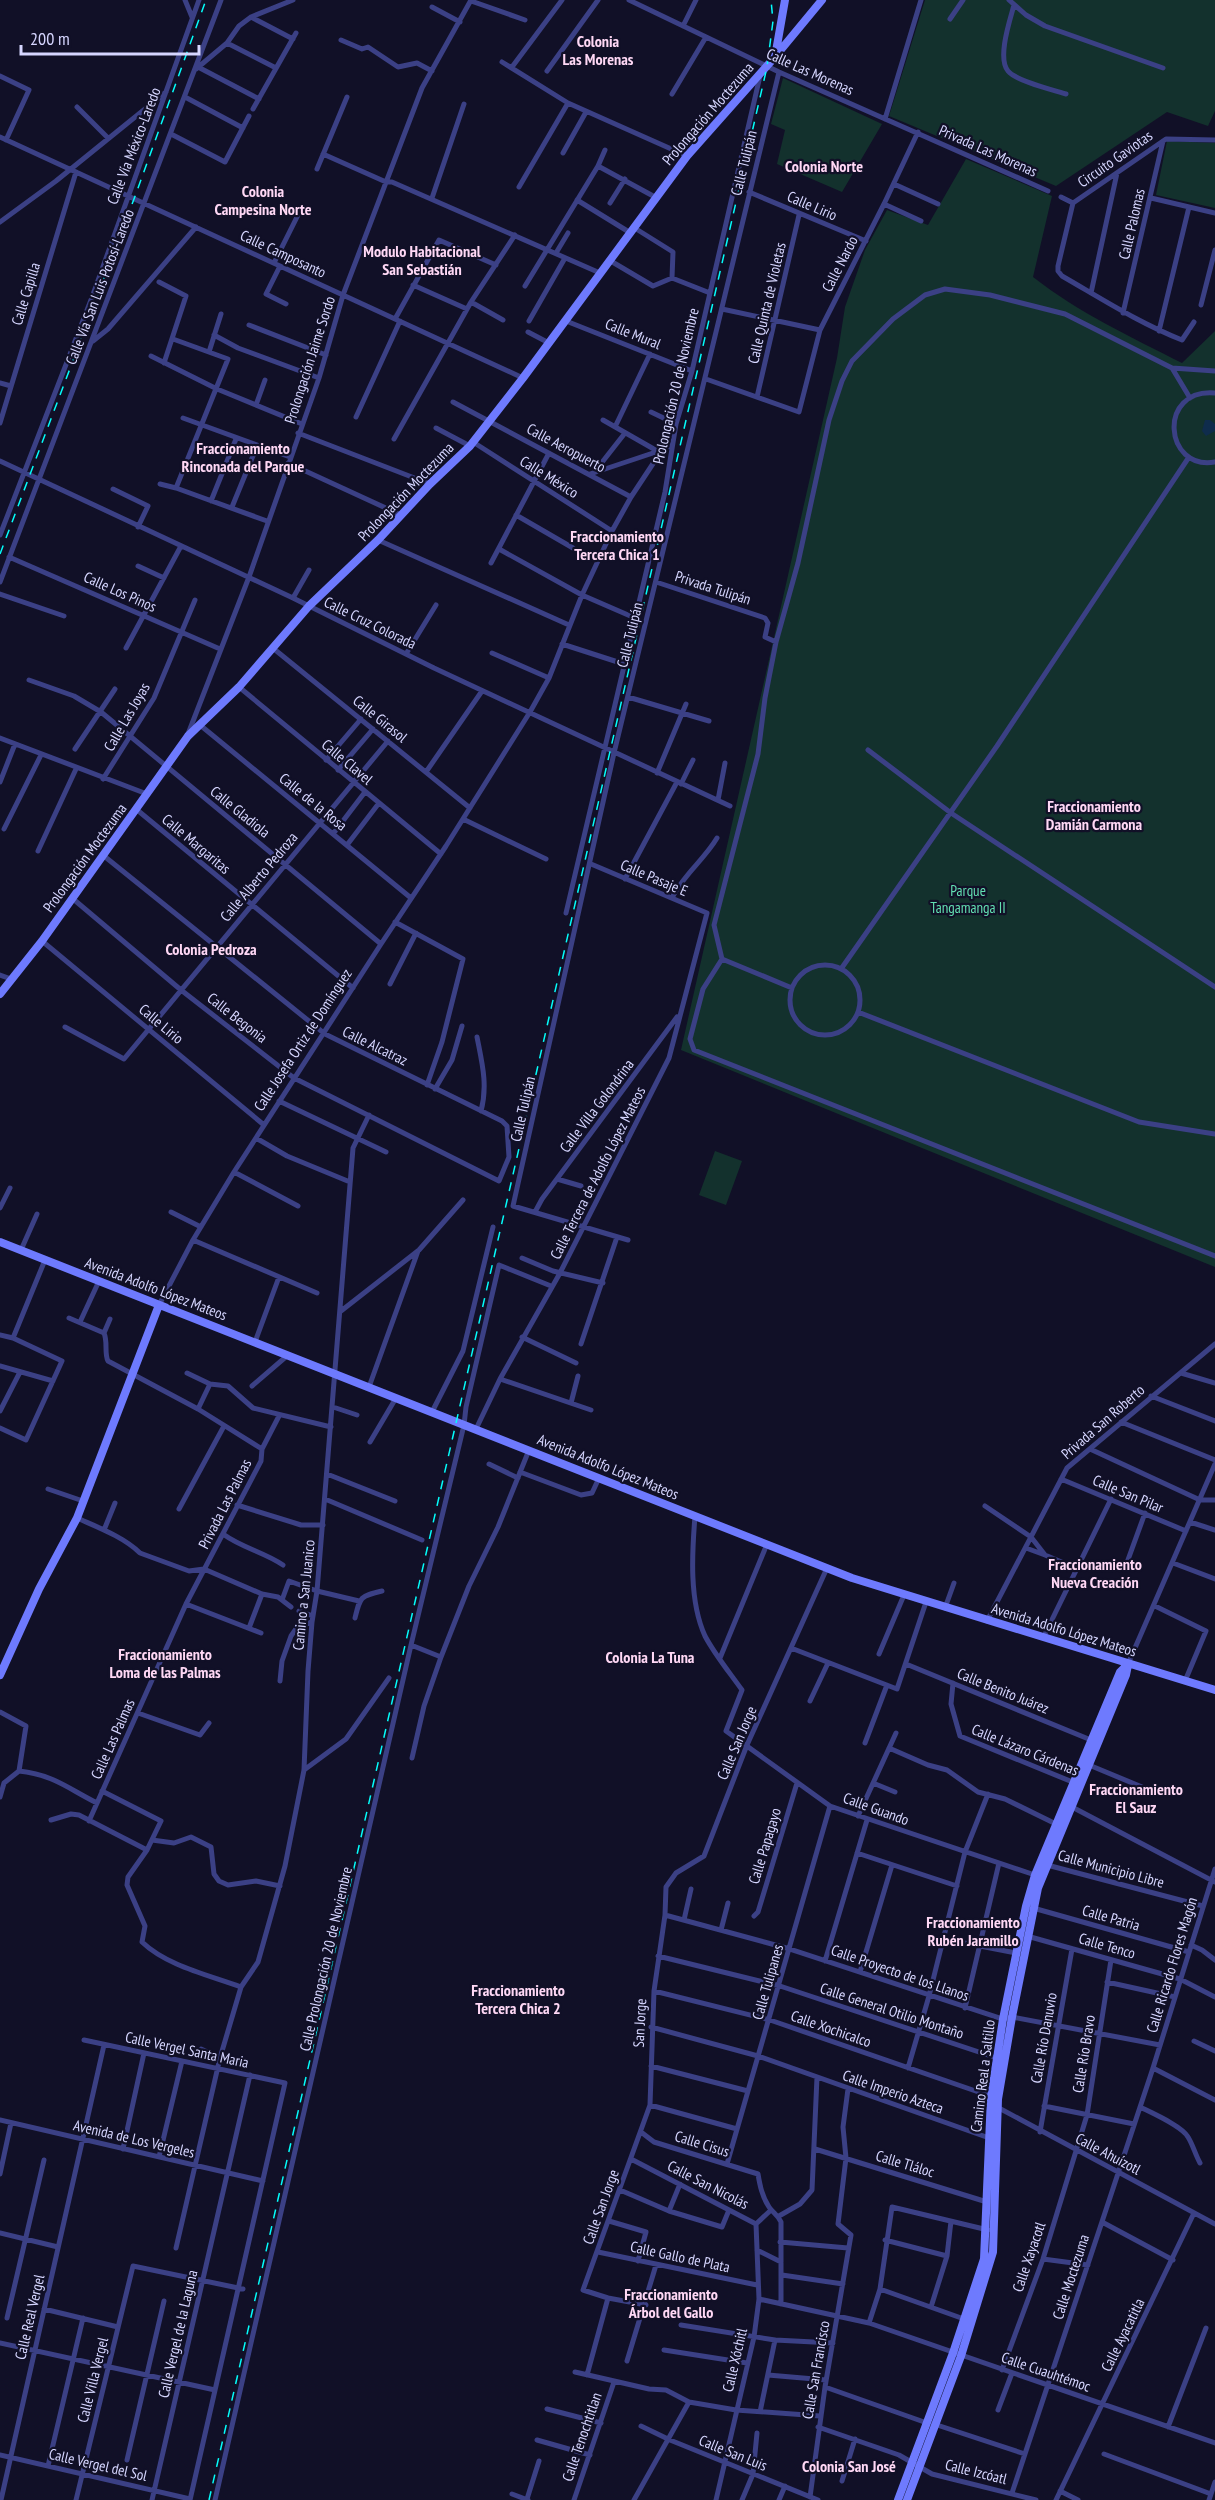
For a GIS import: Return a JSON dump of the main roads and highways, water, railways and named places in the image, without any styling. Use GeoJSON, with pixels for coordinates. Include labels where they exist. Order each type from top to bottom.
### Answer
{"type":"FeatureCollection","features":[{"type":"Feature","properties":{"kind":"water"},"geometry":{"type":"Polygon","coordinates":[[[1205,420],[1210,420],[1215,424],[1215,431],[1206,436],[1202,431],[1205,420]]]}},
{"type":"Feature","properties":{"kind":"railway"},"geometry":{"type":"LineString","coordinates":[[0,554],[134,199],[206,0]]}},
{"type":"Feature","properties":{"kind":"railway"},"geometry":{"type":"LineString","coordinates":[[209,2500],[767,67],[773,21],[771,0]]}},
{"type":"Feature","properties":{"kind":"district","name":"Colonia Las Morenas"},"geometry":{"type":"Point","coordinates":[598,50]}},
{"type":"Feature","properties":{"kind":"district","name":"Colonia Norte"},"geometry":{"type":"Point","coordinates":[824,166]}},
{"type":"Feature","properties":{"kind":"district","name":"Colonia Campesina Norte"},"geometry":{"type":"Point","coordinates":[263,200]}},
{"type":"Feature","properties":{"kind":"district","name":"Modulo Habitacional San Sebastián"},"geometry":{"type":"Point","coordinates":[422,260]}},
{"type":"Feature","properties":{"kind":"district","name":"Fraccionamiento Rinconada del Parque"},"geometry":{"type":"Point","coordinates":[243,457]}},
{"type":"Feature","properties":{"kind":"district","name":"Fraccionamiento Tercera Chica 1"},"geometry":{"type":"Point","coordinates":[617,545]}},
{"type":"Feature","properties":{"kind":"district","name":"Fraccionamiento Damián Carmona"},"geometry":{"type":"Point","coordinates":[1094,815]}},
{"type":"Feature","properties":{"kind":"district","name":"Colonia Pedroza"},"geometry":{"type":"Point","coordinates":[211,949]}},
{"type":"Feature","properties":{"kind":"district","name":"Fraccionamiento Nueva Creación"},"geometry":{"type":"Point","coordinates":[1095,1573]}},
{"type":"Feature","properties":{"kind":"district","name":"Colonia La Tuna"},"geometry":{"type":"Point","coordinates":[650,1657]}},
{"type":"Feature","properties":{"kind":"district","name":"Fraccionamiento Loma de las Palmas"},"geometry":{"type":"Point","coordinates":[165,1663]}},
{"type":"Feature","properties":{"kind":"district","name":"Fraccionamiento El Sauz"},"geometry":{"type":"Point","coordinates":[1136,1798]}},
{"type":"Feature","properties":{"kind":"district","name":"Fraccionamiento Rubén Jaramillo"},"geometry":{"type":"Point","coordinates":[973,1931]}},
{"type":"Feature","properties":{"kind":"district","name":"Fraccionamiento Tercera Chica 2"},"geometry":{"type":"Point","coordinates":[518,1999]}},
{"type":"Feature","properties":{"kind":"district","name":"Fraccionamiento Árbol del Gallo"},"geometry":{"type":"Point","coordinates":[671,2303]}},
{"type":"Feature","properties":{"kind":"district","name":"Colonia San José"},"geometry":{"type":"Point","coordinates":[849,2466]}},
{"type":"Feature","properties":{"kind":"park label","name":"Parque Tangamanga II"},"geometry":{"type":"Point","coordinates":[968,900]}}]}
